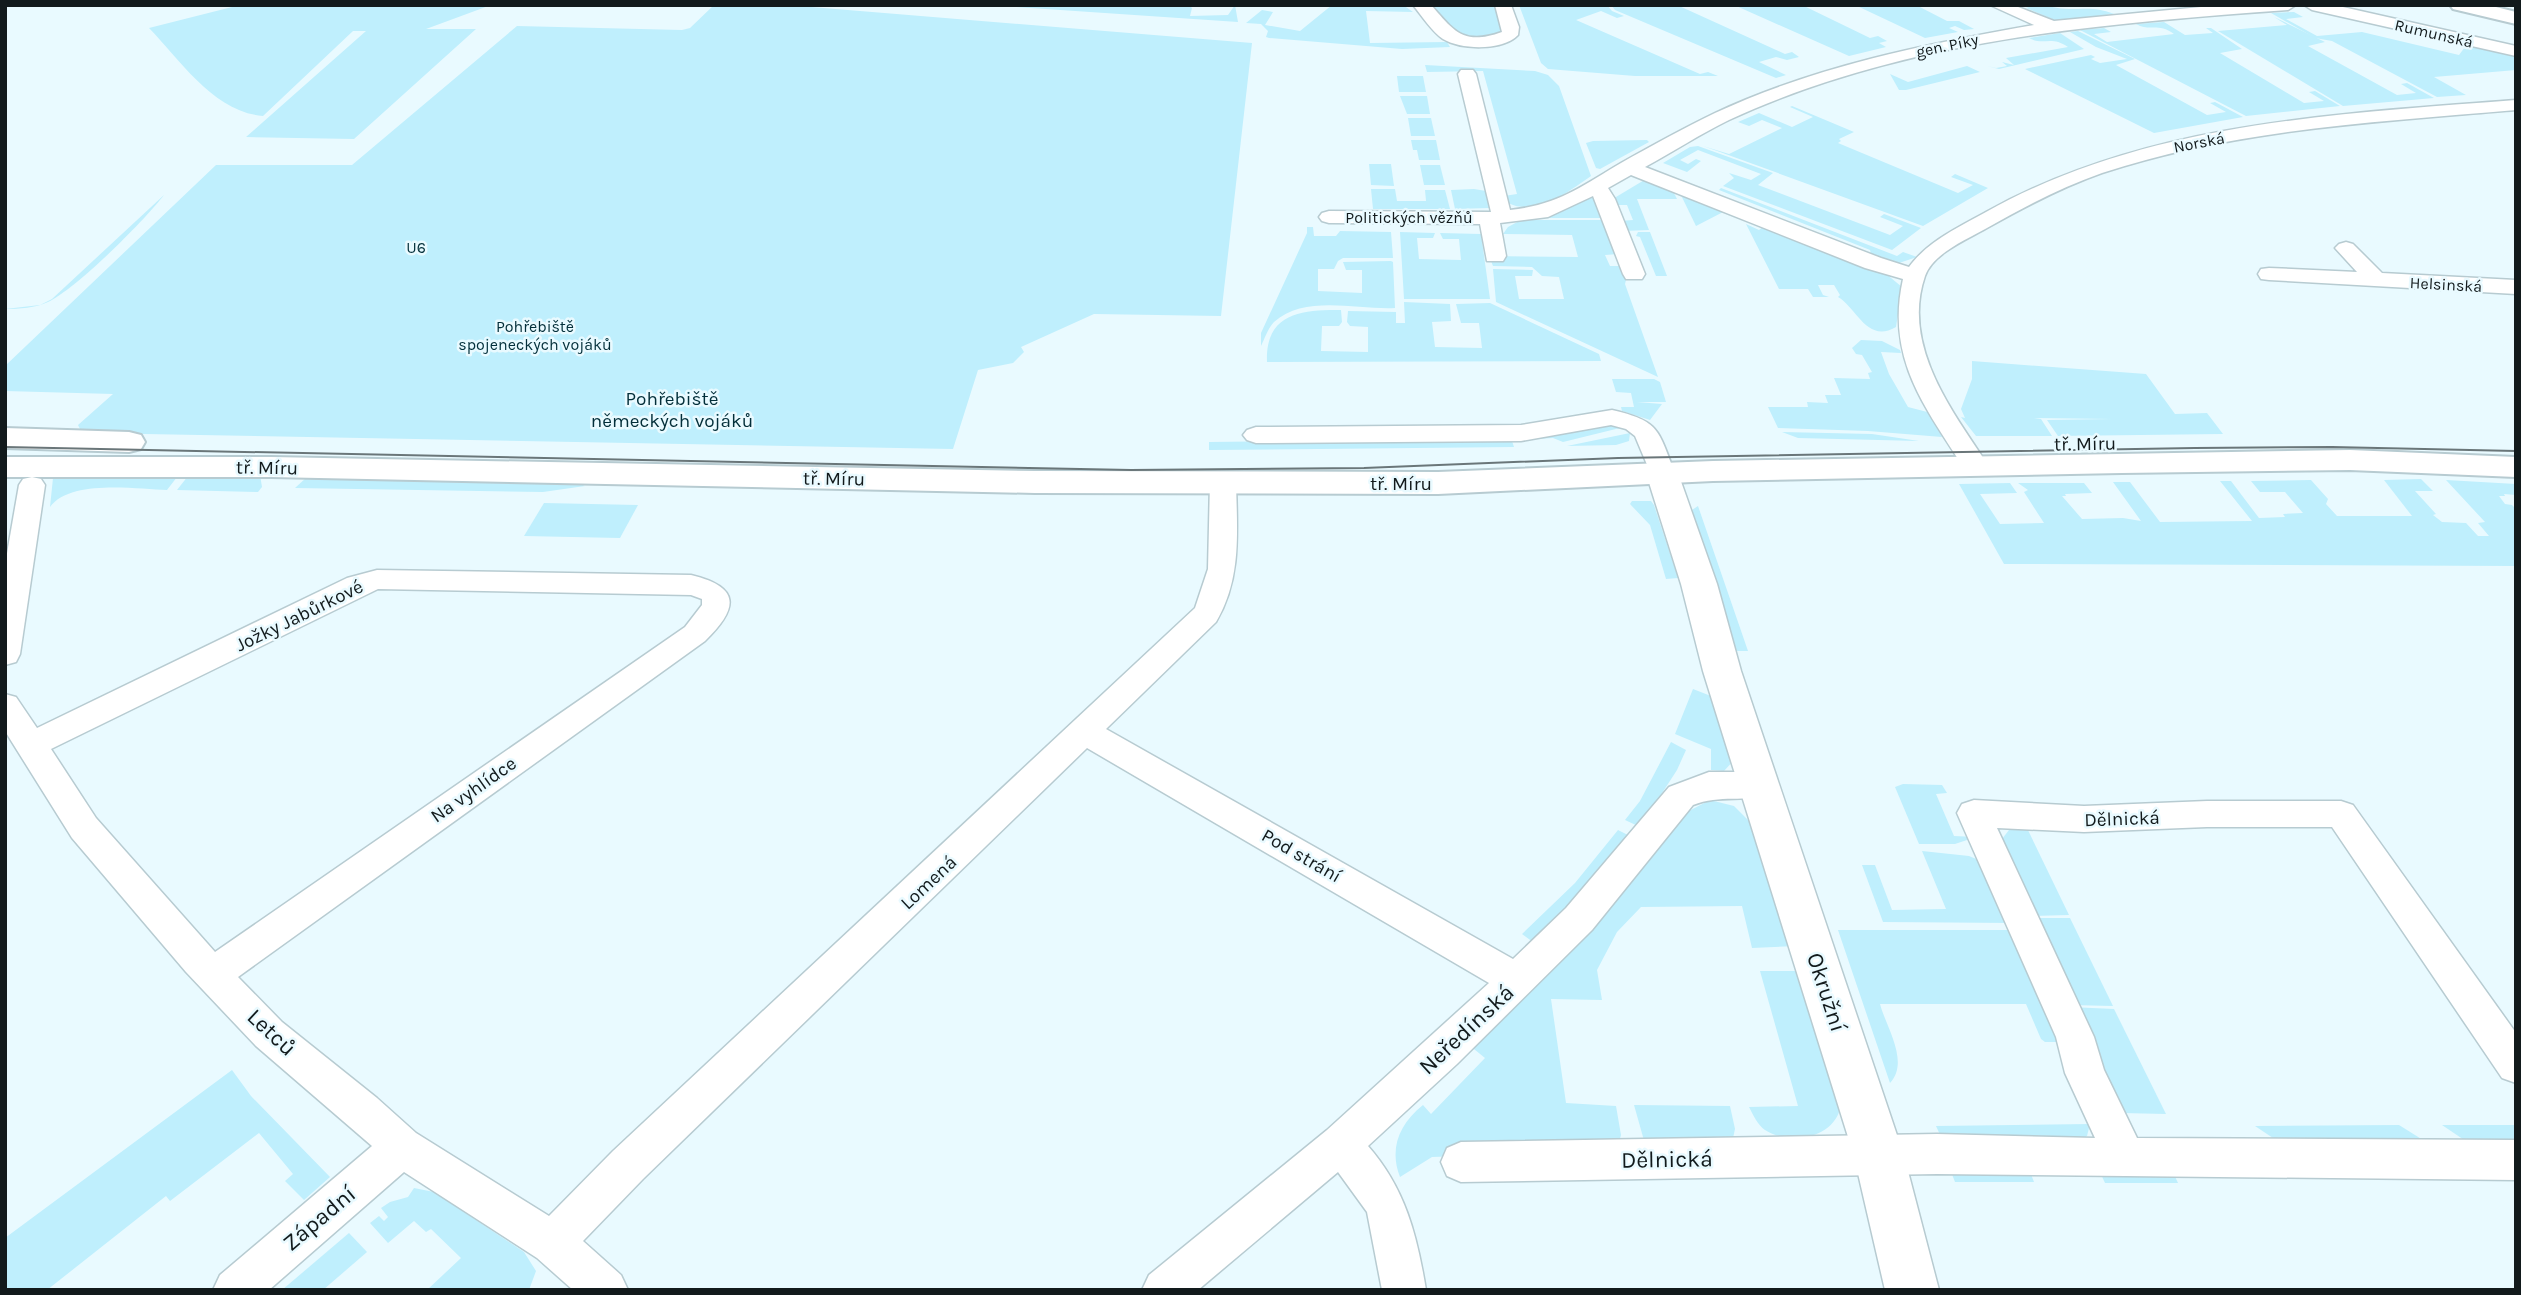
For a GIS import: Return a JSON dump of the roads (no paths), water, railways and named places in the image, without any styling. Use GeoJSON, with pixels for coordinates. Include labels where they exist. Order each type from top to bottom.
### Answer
{"type":"FeatureCollection","features":[{"type":"Feature","properties":{"kind":"main road"},"geometry":{"type":"LineString","coordinates":[[2460,5],[2516,18]]}},
{"type":"Feature","properties":{"kind":"main road"},"geometry":{"type":"LineString","coordinates":[[2494,5],[2516,10]]}},
{"type":"Feature","properties":{"kind":"main road","name":"tř. Míru"},"geometry":{"type":"LineString","coordinates":[[5,438],[1108,462],[1582,465]]}},
{"type":"Feature","properties":{"kind":"main road","name":"tř. Míru"},"geometry":{"type":"LineString","coordinates":[[19,476],[246,467],[1007,481],[1438,483],[1582,465],[1658,460],[1968,455],[2349,440],[2516,445]]}},
{"type":"Feature","properties":{"kind":"main road","name":"tř. Míru"},"geometry":{"type":"LineString","coordinates":[[1968,455],[2350,460],[2516,467]]}},
{"type":"Feature","properties":{"kind":"street"},"geometry":{"type":"LineString","coordinates":[[1421,5],[1450,36],[1477,40],[1499,39],[1510,35],[1511,27],[1503,5]]}},
{"type":"Feature","properties":{"kind":"street"},"geometry":{"type":"LineString","coordinates":[[1998,5],[2053,26]]}},
{"type":"Feature","properties":{"kind":"street","name":"gen. Píky"},"geometry":{"type":"LineString","coordinates":[[1628,167],[1721,117],[1816,81],[1940,46],[2053,26],[2288,5]]}},
{"type":"Feature","properties":{"kind":"street","name":"Rumunská"},"geometry":{"type":"LineString","coordinates":[[2312,5],[2516,51]]}},
{"type":"Feature","properties":{"kind":"street","name":"Politických vězňů"},"geometry":{"type":"LineString","coordinates":[[1468,74],[1495,217],[1495,256]]}},
{"type":"Feature","properties":{"kind":"street","name":"Norská"},"geometry":{"type":"LineString","coordinates":[[1914,275],[1928,259],[1992,215],[2062,182],[2143,154],[2267,129],[2516,105]]}},
{"type":"Feature","properties":{"kind":"street"},"geometry":{"type":"LineString","coordinates":[[1628,167],[1873,263],[1914,275],[1907,318],[1909,345],[1926,387],[1968,455]]}},
{"type":"Feature","properties":{"kind":"street","name":"Politických vězňů"},"geometry":{"type":"LineString","coordinates":[[1329,217],[1495,217],[1549,211],[1628,167]]}},
{"type":"Feature","properties":{"kind":"street"},"geometry":{"type":"LineString","coordinates":[[1596,185],[1605,199],[1634,274]]}},
{"type":"Feature","properties":{"kind":"street"},"geometry":{"type":"LineString","coordinates":[[2346,248],[2376,280]]}},
{"type":"Feature","properties":{"kind":"street","name":"Helsinská"},"geometry":{"type":"LineString","coordinates":[[2269,274],[2516,287]]}},
{"type":"Feature","properties":{"kind":"street"},"geometry":{"type":"LineString","coordinates":[[1256,435],[1521,433],[1608,417],[1638,425],[1646,432],[1658,460]]}},
{"type":"Feature","properties":{"kind":"street","name":"Okružní"},"geometry":{"type":"LineString","coordinates":[[1658,460],[1699,584],[1731,697],[1879,1156],[1912,1290]]}},
{"type":"Feature","properties":{"kind":"street"},"geometry":{"type":"LineString","coordinates":[[5,654],[19,476]]}},
{"type":"Feature","properties":{"kind":"street","name":"Lomená"},"geometry":{"type":"LineString","coordinates":[[552,1243],[628,1165],[1206,615],[1214,602],[1220,581],[1223,482]]}},
{"type":"Feature","properties":{"kind":"street","name":"Jožky Jabůrkové"},"geometry":{"type":"LineString","coordinates":[[29,746],[357,585],[377,579],[691,585],[711,589],[715,594]]}},
{"type":"Feature","properties":{"kind":"street","name":"Na vyhlídce"},"geometry":{"type":"LineString","coordinates":[[213,974],[695,634],[715,611],[715,594]]}},
{"type":"Feature","properties":{"kind":"street","name":"Letců"},"geometry":{"type":"LineString","coordinates":[[5,705],[84,828],[269,1034],[363,1111],[402,1147],[552,1243],[606,1290]]}},
{"type":"Feature","properties":{"kind":"street","name":"Pod strání"},"geometry":{"type":"LineString","coordinates":[[1086,732],[1491,962],[1517,980]]}},
{"type":"Feature","properties":{"kind":"street","name":"Neředínská"},"geometry":{"type":"LineString","coordinates":[[1164,1290],[1341,1144],[1517,980],[1579,919],[1681,796],[1709,785],[1759,785]]}},
{"type":"Feature","properties":{"kind":"street","name":"Dělnická"},"geometry":{"type":"LineString","coordinates":[[2125,1158],[2085,1073],[2070,1027],[1975,813],[2084,819],[2207,814],[2341,814],[2516,1065]]}},
{"type":"Feature","properties":{"kind":"street"},"geometry":{"type":"LineString","coordinates":[[1341,1144],[1376,1188],[1385,1207],[1397,1250],[1404,1290]]}},
{"type":"Feature","properties":{"kind":"street","name":"Západní"},"geometry":{"type":"LineString","coordinates":[[235,1290],[402,1147]]}},
{"type":"Feature","properties":{"kind":"street","name":"Dělnická"},"geometry":{"type":"LineString","coordinates":[[1461,1161],[1948,1154],[2125,1158],[2516,1160]]}},
{"type":"Feature","properties":{"kind":"tram line"},"geometry":{"type":"LineString","coordinates":[[5,447],[1131,470],[1364,468],[1618,458],[2195,448],[2332,447],[2516,451]]}},
{"type":"Feature","properties":{"kind":"park label","name":"U6"},"geometry":{"type":"Point","coordinates":[416,247]}},
{"type":"Feature","properties":{"kind":"park label","name":"Pohřebiště spojeneckých vojáků"},"geometry":{"type":"Point","coordinates":[535,335]}},
{"type":"Feature","properties":{"kind":"park label","name":"Pohřebiště německých vojáků"},"geometry":{"type":"Point","coordinates":[672,409]}}]}
